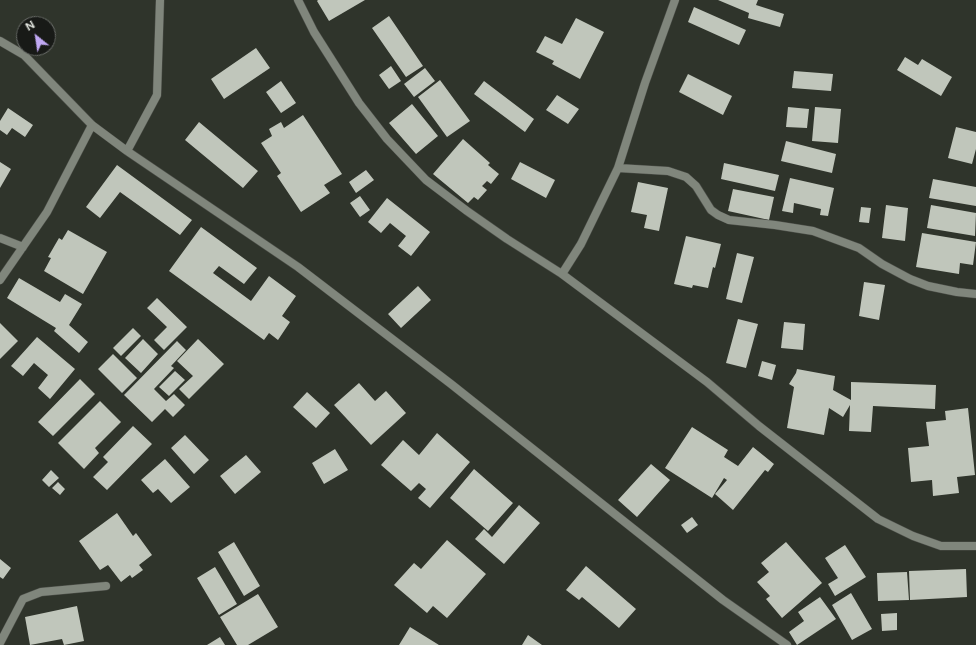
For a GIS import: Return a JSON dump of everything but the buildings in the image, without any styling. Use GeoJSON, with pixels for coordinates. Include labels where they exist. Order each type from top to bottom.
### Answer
{"type":"FeatureCollection","features":[{"type":"Feature","properties":{"kind":"street"},"geometry":{"type":"LineString","coordinates":[[127,152],[157,95],[160,0]]}},
{"type":"Feature","properties":{"kind":"street"},"geometry":{"type":"LineString","coordinates":[[298,0],[314,32],[359,103],[387,139],[426,180],[507,239],[562,274],[707,382],[759,426],[878,519],[913,536],[941,546],[976,546]]}},
{"type":"Feature","properties":{"kind":"street"},"geometry":{"type":"LineString","coordinates":[[562,274],[581,244],[618,168],[642,90],[675,0]]}},
{"type":"Feature","properties":{"kind":"street"},"geometry":{"type":"LineString","coordinates":[[0,42],[24,55],[92,125],[127,152],[298,267],[451,384],[723,600],[787,645]]}},
{"type":"Feature","properties":{"kind":"street"},"geometry":{"type":"LineString","coordinates":[[0,280],[47,212],[92,125]]}},
{"type":"Feature","properties":{"kind":"street"},"geometry":{"type":"LineString","coordinates":[[618,168],[668,171],[686,177],[696,186],[711,210],[729,220],[813,231],[859,248],[910,280],[928,286],[976,294]]}},
{"type":"Feature","properties":{"kind":"street"},"geometry":{"type":"LineString","coordinates":[[0,238],[23,247]]}},
{"type":"Feature","properties":{"kind":"street"},"geometry":{"type":"LineString","coordinates":[[0,643],[23,599],[41,592],[106,586]]}}]}
